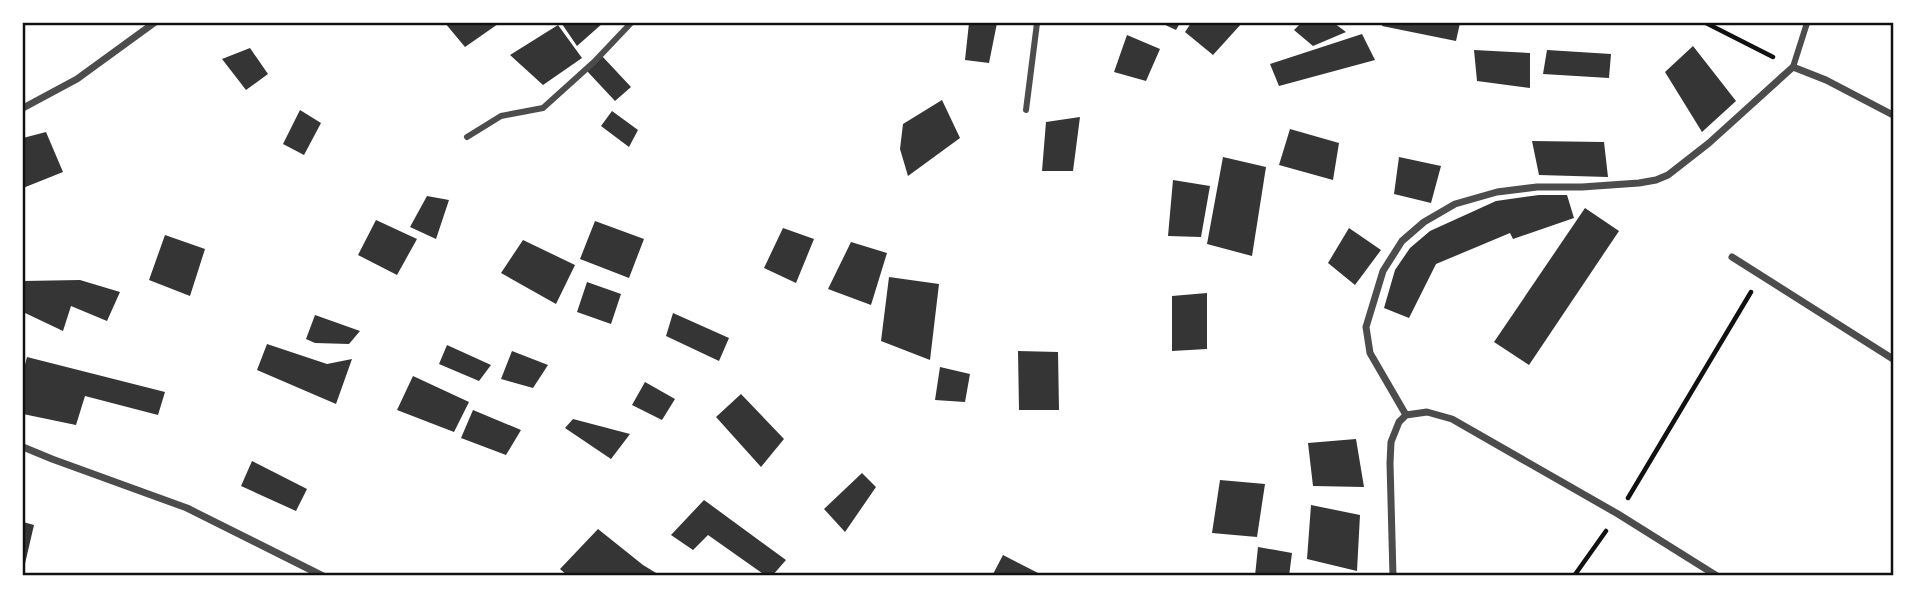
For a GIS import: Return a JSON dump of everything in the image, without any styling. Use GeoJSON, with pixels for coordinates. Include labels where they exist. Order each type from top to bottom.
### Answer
{"type":"FeatureCollection","features":[{"type":"Feature","properties":{"kind":"street"},"geometry":{"type":"LineString","coordinates":[[23,108],[78,79],[154,23]]}},
{"type":"Feature","properties":{"kind":"street"},"geometry":{"type":"LineString","coordinates":[[467,137],[500,116],[543,108],[594,62],[631,23]]}},
{"type":"Feature","properties":{"kind":"street"},"geometry":{"type":"LineString","coordinates":[[1026,110],[1037,23]]}},
{"type":"Feature","properties":{"kind":"street"},"geometry":{"type":"LineString","coordinates":[[1406,415],[1370,353],[1366,327],[1383,271],[1402,240],[1424,222],[1455,204],[1497,192],[1537,187],[1639,183],[1668,175],[1793,67],[1807,23]]}},
{"type":"Feature","properties":{"kind":"street"},"geometry":{"type":"LineString","coordinates":[[1793,67],[1826,80],[1893,115]]}},
{"type":"Feature","properties":{"kind":"street"},"geometry":{"type":"LineString","coordinates":[[1732,257],[1893,359]]}},
{"type":"Feature","properties":{"kind":"street"},"geometry":{"type":"LineString","coordinates":[[1393,576],[1391,442],[1399,422],[1406,415],[1427,412],[1451,419],[1618,514],[1717,576]]}},
{"type":"Feature","properties":{"kind":"street"},"geometry":{"type":"LineString","coordinates":[[23,447],[187,508],[323,576]]}},
{"type":"Feature","properties":{"kind":"path"},"geometry":{"type":"LineString","coordinates":[[1706,23],[1793,67]]}},
{"type":"Feature","properties":{"kind":"path"},"geometry":{"type":"LineString","coordinates":[[1574,576],[1618,514],[1761,275]]}},
{"type":"Feature","properties":{"kind":"building"},"geometry":{"type":"Polygon","coordinates":[[[445,23],[497,23],[498,24],[465,47],[445,23]]]}},
{"type":"Feature","properties":{"kind":"building"},"geometry":{"type":"Polygon","coordinates":[[[603,23],[577,46],[562,24],[603,23]]]}},
{"type":"Feature","properties":{"kind":"building"},"geometry":{"type":"Polygon","coordinates":[[[969,23],[997,23],[989,63],[965,60],[969,23]]]}},
{"type":"Feature","properties":{"kind":"building"},"geometry":{"type":"Polygon","coordinates":[[[1161,23],[1180,23],[1176,30],[1161,23]]]}},
{"type":"Feature","properties":{"kind":"building"},"geometry":{"type":"Polygon","coordinates":[[[1191,23],[1242,23],[1213,55],[1185,32],[1191,23]]]}},
{"type":"Feature","properties":{"kind":"building"},"geometry":{"type":"Polygon","coordinates":[[[1301,23],[1334,23],[1346,32],[1313,46],[1294,30],[1301,23]]]}},
{"type":"Feature","properties":{"kind":"building"},"geometry":{"type":"Polygon","coordinates":[[[1383,23],[1460,23],[1456,41],[1382,26],[1383,23]]]}},
{"type":"Feature","properties":{"kind":"building"},"geometry":{"type":"Polygon","coordinates":[[[558,25],[582,58],[543,85],[510,55],[558,25]]]}},
{"type":"Feature","properties":{"kind":"building"},"geometry":{"type":"Polygon","coordinates":[[[1362,34],[1375,60],[1279,86],[1270,64],[1362,34]]]}},
{"type":"Feature","properties":{"kind":"building"},"geometry":{"type":"Polygon","coordinates":[[[1127,35],[1160,49],[1146,81],[1114,72],[1127,35]]]}},
{"type":"Feature","properties":{"kind":"building"},"geometry":{"type":"Polygon","coordinates":[[[1693,46],[1736,101],[1702,132],[1665,72],[1693,46]]]}},
{"type":"Feature","properties":{"kind":"building"},"geometry":{"type":"Polygon","coordinates":[[[250,48],[268,74],[246,90],[222,59],[250,48]]]}},
{"type":"Feature","properties":{"kind":"building"},"geometry":{"type":"Polygon","coordinates":[[[1474,50],[1530,53],[1530,88],[1477,81],[1474,50]]]}},
{"type":"Feature","properties":{"kind":"building"},"geometry":{"type":"Polygon","coordinates":[[[1547,50],[1611,54],[1609,78],[1543,74],[1547,50]]]}},
{"type":"Feature","properties":{"kind":"building"},"geometry":{"type":"Polygon","coordinates":[[[602,56],[631,87],[615,101],[587,71],[602,56]]]}},
{"type":"Feature","properties":{"kind":"building"},"geometry":{"type":"Polygon","coordinates":[[[942,100],[960,138],[908,176],[900,149],[903,124],[942,100]]]}},
{"type":"Feature","properties":{"kind":"building"},"geometry":{"type":"Polygon","coordinates":[[[300,110],[321,123],[304,155],[283,144],[300,110]]]}},
{"type":"Feature","properties":{"kind":"building"},"geometry":{"type":"Polygon","coordinates":[[[612,111],[638,130],[629,147],[601,126],[612,111]]]}},
{"type":"Feature","properties":{"kind":"building"},"geometry":{"type":"Polygon","coordinates":[[[1080,117],[1073,171],[1042,171],[1046,122],[1080,117]]]}},
{"type":"Feature","properties":{"kind":"building"},"geometry":{"type":"Polygon","coordinates":[[[1290,129],[1339,143],[1333,180],[1279,165],[1290,129]]]}},
{"type":"Feature","properties":{"kind":"building"},"geometry":{"type":"Polygon","coordinates":[[[46,132],[63,172],[23,188],[23,138],[46,132]]]}},
{"type":"Feature","properties":{"kind":"building"},"geometry":{"type":"Polygon","coordinates":[[[1532,141],[1604,142],[1608,177],[1539,175],[1532,141]]]}},
{"type":"Feature","properties":{"kind":"building"},"geometry":{"type":"Polygon","coordinates":[[[1223,157],[1266,167],[1252,256],[1207,244],[1223,157]]]}},
{"type":"Feature","properties":{"kind":"building"},"geometry":{"type":"Polygon","coordinates":[[[1399,157],[1441,166],[1431,203],[1394,194],[1399,157]]]}},
{"type":"Feature","properties":{"kind":"building"},"geometry":{"type":"Polygon","coordinates":[[[1173,180],[1210,186],[1201,237],[1168,236],[1173,180]]]}},
{"type":"Feature","properties":{"kind":"building"},"geometry":{"type":"Polygon","coordinates":[[[1539,195],[1567,195],[1574,218],[1513,239],[1510,233],[1436,264],[1409,318],[1384,308],[1395,270],[1410,248],[1430,231],[1496,201],[1539,195]]]}},
{"type":"Feature","properties":{"kind":"building"},"geometry":{"type":"Polygon","coordinates":[[[427,196],[449,200],[436,239],[410,227],[427,196]]]}},
{"type":"Feature","properties":{"kind":"building"},"geometry":{"type":"Polygon","coordinates":[[[1585,208],[1619,231],[1529,365],[1494,342],[1585,208]]]}},
{"type":"Feature","properties":{"kind":"building"},"geometry":{"type":"Polygon","coordinates":[[[376,220],[417,239],[397,275],[358,255],[376,220]]]}},
{"type":"Feature","properties":{"kind":"building"},"geometry":{"type":"Polygon","coordinates":[[[595,221],[644,239],[629,278],[580,259],[595,221]]]}},
{"type":"Feature","properties":{"kind":"building"},"geometry":{"type":"Polygon","coordinates":[[[783,228],[814,239],[796,283],[764,268],[783,228]]]}},
{"type":"Feature","properties":{"kind":"building"},"geometry":{"type":"Polygon","coordinates":[[[1349,228],[1381,250],[1355,285],[1328,263],[1349,228]]]}},
{"type":"Feature","properties":{"kind":"building"},"geometry":{"type":"Polygon","coordinates":[[[165,235],[205,249],[190,296],[149,280],[165,235]]]}},
{"type":"Feature","properties":{"kind":"building"},"geometry":{"type":"Polygon","coordinates":[[[523,240],[575,265],[556,304],[501,273],[523,240]]]}},
{"type":"Feature","properties":{"kind":"building"},"geometry":{"type":"Polygon","coordinates":[[[851,242],[887,253],[871,305],[828,289],[851,242]]]}},
{"type":"Feature","properties":{"kind":"building"},"geometry":{"type":"Polygon","coordinates":[[[889,277],[939,284],[930,360],[881,341],[889,277]]]}},
{"type":"Feature","properties":{"kind":"building"},"geometry":{"type":"Polygon","coordinates":[[[80,280],[120,292],[107,321],[71,306],[63,331],[23,312],[23,281],[80,280]]]}},
{"type":"Feature","properties":{"kind":"building"},"geometry":{"type":"Polygon","coordinates":[[[587,282],[621,294],[611,324],[577,312],[587,282]]]}},
{"type":"Feature","properties":{"kind":"building"},"geometry":{"type":"Polygon","coordinates":[[[1207,293],[1207,349],[1172,351],[1172,296],[1207,293]]]}},
{"type":"Feature","properties":{"kind":"building"},"geometry":{"type":"Polygon","coordinates":[[[673,313],[729,338],[719,361],[666,336],[673,313]]]}},
{"type":"Feature","properties":{"kind":"building"},"geometry":{"type":"Polygon","coordinates":[[[315,315],[360,331],[349,344],[315,343],[306,339],[315,315]]]}},
{"type":"Feature","properties":{"kind":"building"},"geometry":{"type":"Polygon","coordinates":[[[267,344],[327,364],[352,359],[336,404],[257,370],[267,344]]]}},
{"type":"Feature","properties":{"kind":"building"},"geometry":{"type":"Polygon","coordinates":[[[447,345],[491,365],[479,381],[439,364],[447,345]]]}},
{"type":"Feature","properties":{"kind":"building"},"geometry":{"type":"Polygon","coordinates":[[[512,351],[548,365],[533,388],[501,379],[512,351]]]}},
{"type":"Feature","properties":{"kind":"building"},"geometry":{"type":"Polygon","coordinates":[[[1018,351],[1058,352],[1059,410],[1019,410],[1018,351]]]}},
{"type":"Feature","properties":{"kind":"building"},"geometry":{"type":"Polygon","coordinates":[[[27,357],[165,392],[158,415],[85,396],[76,425],[23,414],[23,372],[27,357]]]}},
{"type":"Feature","properties":{"kind":"building"},"geometry":{"type":"Polygon","coordinates":[[[940,367],[970,374],[965,402],[935,400],[940,367]]]}},
{"type":"Feature","properties":{"kind":"building"},"geometry":{"type":"Polygon","coordinates":[[[413,376],[469,402],[454,432],[397,410],[413,376]]]}},
{"type":"Feature","properties":{"kind":"building"},"geometry":{"type":"Polygon","coordinates":[[[645,382],[675,399],[662,420],[632,405],[645,382]]]}},
{"type":"Feature","properties":{"kind":"building"},"geometry":{"type":"Polygon","coordinates":[[[741,394],[784,439],[761,467],[716,417],[741,394]]]}},
{"type":"Feature","properties":{"kind":"building"},"geometry":{"type":"Polygon","coordinates":[[[473,410],[521,430],[506,455],[461,438],[473,410]]]}},
{"type":"Feature","properties":{"kind":"building"},"geometry":{"type":"Polygon","coordinates":[[[573,419],[630,434],[611,459],[565,428],[573,419]]]}},
{"type":"Feature","properties":{"kind":"building"},"geometry":{"type":"Polygon","coordinates":[[[1356,439],[1364,487],[1313,486],[1308,443],[1356,439]]]}},
{"type":"Feature","properties":{"kind":"building"},"geometry":{"type":"Polygon","coordinates":[[[252,461],[307,489],[296,511],[241,486],[252,461]]]}},
{"type":"Feature","properties":{"kind":"building"},"geometry":{"type":"Polygon","coordinates":[[[862,473],[876,487],[845,532],[824,509],[862,473]]]}},
{"type":"Feature","properties":{"kind":"building"},"geometry":{"type":"Polygon","coordinates":[[[1220,480],[1265,484],[1257,537],[1212,533],[1220,480]]]}},
{"type":"Feature","properties":{"kind":"building"},"geometry":{"type":"Polygon","coordinates":[[[704,500],[786,560],[772,576],[766,576],[708,535],[693,550],[671,535],[704,500]]]}},
{"type":"Feature","properties":{"kind":"building"},"geometry":{"type":"Polygon","coordinates":[[[1311,505],[1360,515],[1357,571],[1307,559],[1311,505]]]}},
{"type":"Feature","properties":{"kind":"building"},"geometry":{"type":"Polygon","coordinates":[[[23,522],[34,525],[24,568],[23,568],[23,522]]]}},
{"type":"Feature","properties":{"kind":"building"},"geometry":{"type":"Polygon","coordinates":[[[598,529],[661,576],[568,576],[560,569],[598,529]]]}},
{"type":"Feature","properties":{"kind":"building"},"geometry":{"type":"Polygon","coordinates":[[[1258,547],[1292,553],[1289,576],[1255,576],[1258,547]]]}},
{"type":"Feature","properties":{"kind":"building"},"geometry":{"type":"Polygon","coordinates":[[[1003,555],[1044,576],[992,576],[1003,555]]]}}]}
